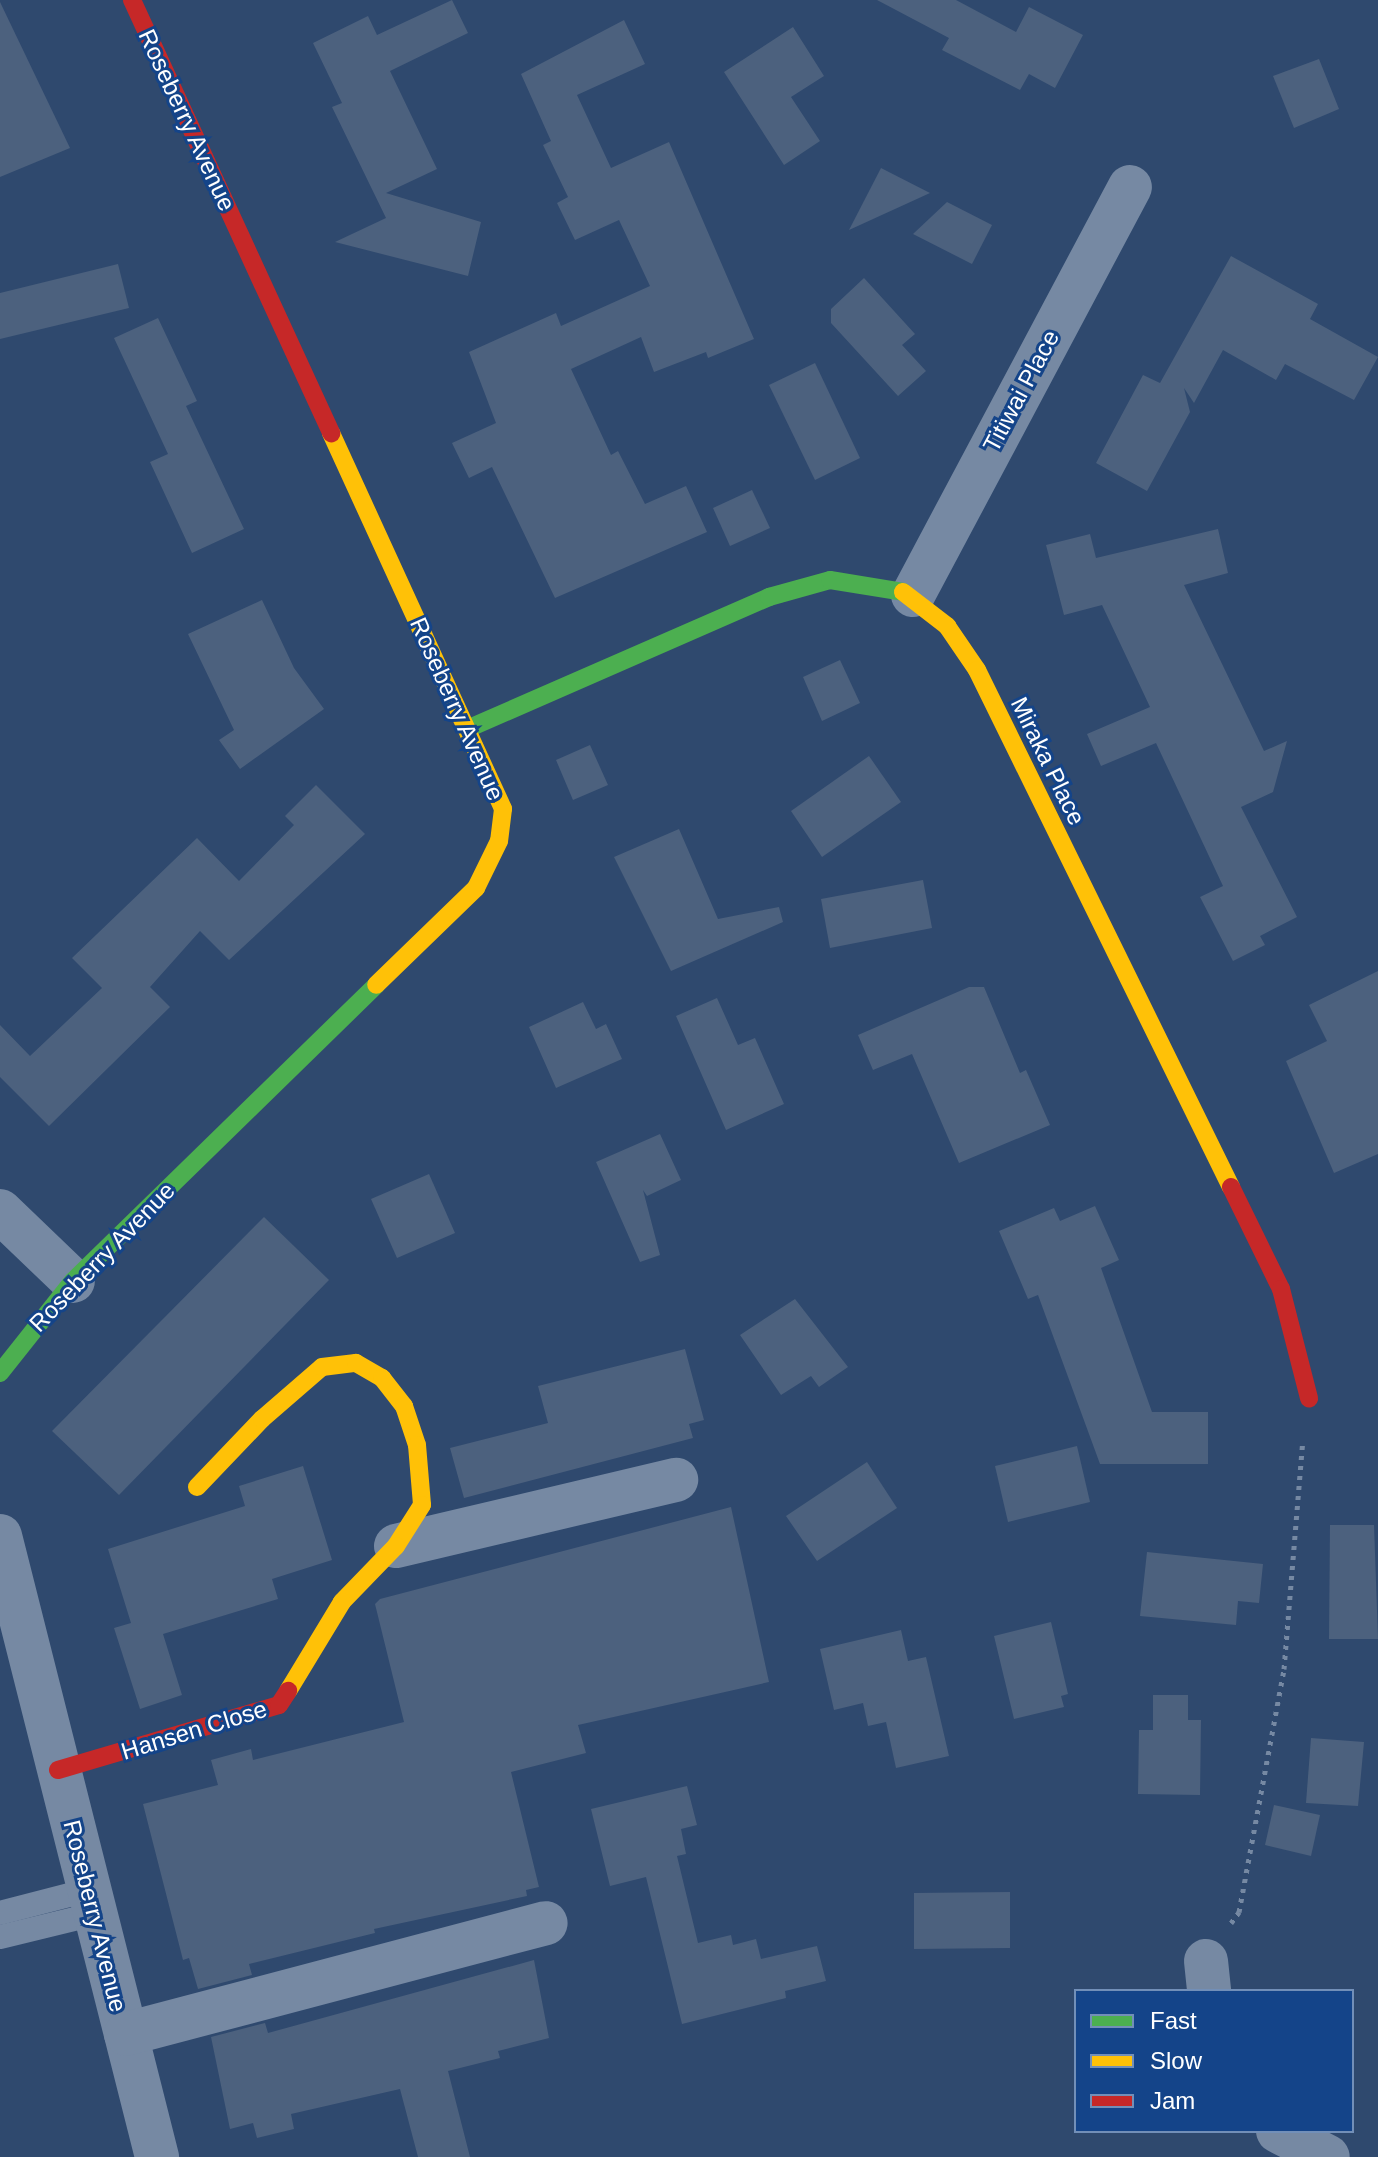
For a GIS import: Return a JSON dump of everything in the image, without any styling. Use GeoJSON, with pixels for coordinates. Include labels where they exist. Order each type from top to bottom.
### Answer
{"type":"FeatureCollection","features":[{"type":"Feature","properties":{"kind":"street","name":"Roseberry Avenue"},"geometry":{"type":"LineString","coordinates":[[0,1373],[73,1281],[476,888],[499,841],[503,809],[132,0]]}},
{"type":"Feature","properties":{"kind":"street","name":"Titiwai Place"},"geometry":{"type":"LineString","coordinates":[[913,595],[1130,187]]}},
{"type":"Feature","properties":{"kind":"street","name":"Miraka Place"},"geometry":{"type":"LineString","coordinates":[[467,729],[769,597],[830,580],[875,584],[913,595],[947,626],[977,670],[1281,1289],[1309,1398]]}},
{"type":"Feature","properties":{"kind":"street"},"geometry":{"type":"LineString","coordinates":[[0,1211],[73,1281]]}},
{"type":"Feature","properties":{"kind":"street","name":"Hansen Close"},"geometry":{"type":"LineString","coordinates":[[58,1770],[279,1705],[342,1602],[396,1546],[422,1505],[417,1445],[404,1406],[382,1378],[356,1363],[322,1367],[197,1487]]}},
{"type":"Feature","properties":{"kind":"street"},"geometry":{"type":"LineString","coordinates":[[396,1546],[676,1480]]}},
{"type":"Feature","properties":{"kind":"street","name":"Roseberry Avenue"},"geometry":{"type":"LineString","coordinates":[[0,1536],[157,2157]]}},
{"type":"Feature","properties":{"kind":"street"},"geometry":{"type":"LineString","coordinates":[[126,2034],[546,1923]]}},
{"type":"Feature","properties":{"kind":"street"},"geometry":{"type":"LineString","coordinates":[[1282,2133],[1328,2157]]}},
{"type":"Feature","properties":{"kind":"lane"},"geometry":{"type":"LineString","coordinates":[[0,1913],[91,1902]]}},
{"type":"Feature","properties":{"kind":"lane"},"geometry":{"type":"LineString","coordinates":[[0,1937],[91,1902]]}},
{"type":"Feature","properties":{"kind":"path"},"geometry":{"type":"LineString","coordinates":[[1208,1976],[1239,1912],[1284,1669],[1299,1464],[1309,1398]]}},
{"type":"Feature","properties":{"kind":"building"},"geometry":{"type":"Polygon","coordinates":[[[452,0],[468,33],[390,71],[437,169],[386,193],[481,222],[468,276],[335,242],[386,218],[332,107],[342,103],[313,43],[368,16],[377,35],[452,0]]]}},
{"type":"Feature","properties":{"kind":"building"},"geometry":{"type":"Polygon","coordinates":[[[877,0],[956,0],[1016,32],[1029,7],[1083,35],[1055,88],[1029,74],[1020,90],[942,50],[949,38],[877,0]]]}},
{"type":"Feature","properties":{"kind":"building"},"geometry":{"type":"Polygon","coordinates":[[[0,2],[70,148],[0,177],[0,2]]]}},
{"type":"Feature","properties":{"kind":"building"},"geometry":{"type":"Polygon","coordinates":[[[624,20],[645,64],[577,95],[611,168],[669,142],[754,339],[708,358],[706,352],[654,372],[641,337],[571,369],[611,455],[618,451],[645,504],[686,486],[707,532],[555,598],[492,467],[469,478],[452,443],[496,423],[469,352],[556,313],[561,326],[650,286],[619,220],[575,240],[557,203],[568,197],[543,145],[551,141],[521,74],[624,20]]]}},
{"type":"Feature","properties":{"kind":"building"},"geometry":{"type":"Polygon","coordinates":[[[793,27],[824,76],[791,97],[820,141],[784,165],[724,72],[793,27]]]}},
{"type":"Feature","properties":{"kind":"building"},"geometry":{"type":"Polygon","coordinates":[[[1319,59],[1339,109],[1294,128],[1273,76],[1319,59]]]}},
{"type":"Feature","properties":{"kind":"building"},"geometry":{"type":"Polygon","coordinates":[[[881,168],[930,193],[849,230],[881,168]]]}},
{"type":"Feature","properties":{"kind":"building"},"geometry":{"type":"Polygon","coordinates":[[[947,202],[992,225],[972,264],[913,234],[947,202]]]}},
{"type":"Feature","properties":{"kind":"building"},"geometry":{"type":"Polygon","coordinates":[[[1231,256],[1318,304],[1310,319],[1378,357],[1354,400],[1285,364],[1276,380],[1223,350],[1194,403],[1184,388],[1190,412],[1147,491],[1096,463],[1143,375],[1160,383],[1231,256]]]}},
{"type":"Feature","properties":{"kind":"building"},"geometry":{"type":"Polygon","coordinates":[[[118,264],[129,308],[0,339],[0,293],[118,264]]]}},
{"type":"Feature","properties":{"kind":"building"},"geometry":{"type":"Polygon","coordinates":[[[864,278],[915,334],[902,345],[926,371],[898,396],[831,323],[831,309],[864,278]]]}},
{"type":"Feature","properties":{"kind":"building"},"geometry":{"type":"Polygon","coordinates":[[[158,318],[197,401],[186,406],[244,529],[192,553],[150,462],[168,454],[114,338],[158,318]]]}},
{"type":"Feature","properties":{"kind":"building"},"geometry":{"type":"Polygon","coordinates":[[[815,363],[860,458],[815,480],[769,385],[815,363]]]}},
{"type":"Feature","properties":{"kind":"building"},"geometry":{"type":"Polygon","coordinates":[[[752,490],[770,528],[730,546],[713,508],[752,490]]]}},
{"type":"Feature","properties":{"kind":"building"},"geometry":{"type":"Polygon","coordinates":[[[1218,529],[1228,573],[1184,585],[1264,751],[1287,741],[1273,792],[1241,807],[1297,917],[1260,936],[1265,945],[1233,961],[1200,897],[1223,886],[1156,743],[1101,766],[1087,734],[1150,707],[1102,605],[1064,615],[1046,545],[1090,534],[1096,558],[1218,529]]]}},
{"type":"Feature","properties":{"kind":"building"},"geometry":{"type":"Polygon","coordinates":[[[262,600],[294,668],[324,709],[240,769],[219,740],[234,730],[188,634],[262,600]]]}},
{"type":"Feature","properties":{"kind":"building"},"geometry":{"type":"Polygon","coordinates":[[[840,660],[860,703],[822,721],[803,677],[840,660]]]}},
{"type":"Feature","properties":{"kind":"building"},"geometry":{"type":"Polygon","coordinates":[[[590,745],[608,785],[573,800],[556,760],[590,745]]]}},
{"type":"Feature","properties":{"kind":"building"},"geometry":{"type":"Polygon","coordinates":[[[869,756],[901,802],[822,857],[791,811],[869,756]]]}},
{"type":"Feature","properties":{"kind":"building"},"geometry":{"type":"Polygon","coordinates":[[[316,785],[365,834],[229,960],[200,931],[150,987],[170,1007],[49,1126],[0,1077],[0,1025],[30,1056],[102,988],[72,958],[197,838],[239,881],[294,825],[285,816],[316,785]]]}},
{"type":"Feature","properties":{"kind":"building"},"geometry":{"type":"Polygon","coordinates":[[[679,829],[718,919],[779,907],[783,922],[671,971],[614,857],[679,829]]]}},
{"type":"Feature","properties":{"kind":"building"},"geometry":{"type":"Polygon","coordinates":[[[923,880],[932,928],[830,948],[821,899],[923,880]]]}},
{"type":"Feature","properties":{"kind":"building"},"geometry":{"type":"Polygon","coordinates":[[[1378,971],[1378,1154],[1334,1173],[1286,1061],[1327,1041],[1309,1005],[1378,971]]]}},
{"type":"Feature","properties":{"kind":"building"},"geometry":{"type":"Polygon","coordinates":[[[969,987],[984,987],[1020,1073],[1026,1070],[1050,1125],[959,1163],[912,1054],[873,1070],[858,1035],[969,987]]]}},
{"type":"Feature","properties":{"kind":"building"},"geometry":{"type":"Polygon","coordinates":[[[717,998],[738,1045],[755,1038],[784,1104],[726,1130],[676,1016],[717,998]]]}},
{"type":"Feature","properties":{"kind":"building"},"geometry":{"type":"Polygon","coordinates":[[[583,1002],[596,1029],[606,1024],[622,1059],[556,1088],[529,1027],[583,1002]]]}},
{"type":"Feature","properties":{"kind":"building"},"geometry":{"type":"Polygon","coordinates":[[[660,1134],[681,1180],[647,1196],[643,1190],[660,1255],[640,1262],[596,1162],[660,1134]]]}},
{"type":"Feature","properties":{"kind":"building"},"geometry":{"type":"Polygon","coordinates":[[[429,1174],[455,1233],[397,1258],[371,1199],[429,1174]]]}},
{"type":"Feature","properties":{"kind":"building"},"geometry":{"type":"Polygon","coordinates":[[[1095,1206],[1119,1260],[1101,1268],[1152,1412],[1208,1412],[1208,1464],[1100,1464],[1038,1295],[1028,1299],[999,1231],[1054,1208],[1060,1221],[1095,1206]]]}},
{"type":"Feature","properties":{"kind":"building"},"geometry":{"type":"Polygon","coordinates":[[[264,1217],[329,1280],[119,1495],[52,1431],[264,1217]]]}},
{"type":"Feature","properties":{"kind":"building"},"geometry":{"type":"Polygon","coordinates":[[[795,1299],[848,1367],[819,1387],[811,1376],[781,1395],[740,1335],[795,1299]]]}},
{"type":"Feature","properties":{"kind":"building"},"geometry":{"type":"Polygon","coordinates":[[[685,1349],[704,1420],[689,1424],[693,1438],[464,1498],[450,1448],[548,1423],[538,1386],[685,1349]]]}},
{"type":"Feature","properties":{"kind":"building"},"geometry":{"type":"Polygon","coordinates":[[[1077,1446],[1090,1502],[1008,1522],[995,1466],[1077,1446]]]}},
{"type":"Feature","properties":{"kind":"building"},"geometry":{"type":"Polygon","coordinates":[[[867,1462],[897,1508],[817,1561],[786,1516],[867,1462]]]}},
{"type":"Feature","properties":{"kind":"building"},"geometry":{"type":"Polygon","coordinates":[[[303,1466],[332,1560],[272,1579],[278,1599],[163,1634],[182,1695],[140,1709],[114,1628],[131,1623],[108,1549],[245,1506],[239,1486],[303,1466]]]}},
{"type":"Feature","properties":{"kind":"building"},"geometry":{"type":"Polygon","coordinates":[[[731,1507],[769,1682],[578,1725],[586,1753],[511,1772],[539,1887],[526,1890],[527,1896],[374,1929],[375,1933],[249,1964],[252,1975],[198,1989],[189,1958],[183,1960],[143,1804],[218,1785],[211,1760],[251,1749],[253,1760],[404,1722],[375,1604],[380,1599],[731,1507]]]}},
{"type":"Feature","properties":{"kind":"building"},"geometry":{"type":"Polygon","coordinates":[[[1330,1525],[1374,1525],[1378,1639],[1329,1639],[1330,1525]]]}},
{"type":"Feature","properties":{"kind":"building"},"geometry":{"type":"Polygon","coordinates":[[[1147,1552],[1263,1564],[1259,1603],[1238,1601],[1236,1625],[1140,1616],[1147,1552]]]}},
{"type":"Feature","properties":{"kind":"building"},"geometry":{"type":"Polygon","coordinates":[[[1051,1622],[1068,1694],[1061,1696],[1064,1707],[1014,1719],[994,1636],[1051,1622]]]}},
{"type":"Feature","properties":{"kind":"building"},"geometry":{"type":"Polygon","coordinates":[[[901,1630],[908,1661],[926,1657],[949,1756],[896,1768],[886,1722],[868,1726],[863,1703],[834,1710],[820,1649],[901,1630]]]}},
{"type":"Feature","properties":{"kind":"building"},"geometry":{"type":"Polygon","coordinates":[[[1153,1695],[1188,1695],[1188,1720],[1201,1720],[1200,1795],[1138,1794],[1139,1730],[1153,1730],[1153,1695]]]}},
{"type":"Feature","properties":{"kind":"building"},"geometry":{"type":"Polygon","coordinates":[[[1311,1738],[1364,1742],[1358,1806],[1306,1803],[1311,1738]]]}},
{"type":"Feature","properties":{"kind":"building"},"geometry":{"type":"Polygon","coordinates":[[[687,1786],[697,1825],[681,1829],[686,1854],[677,1856],[698,1943],[731,1935],[733,1945],[756,1939],[761,1959],[817,1946],[826,1981],[785,1991],[786,1998],[682,2024],[646,1877],[610,1886],[591,1809],[687,1786]]]}},
{"type":"Feature","properties":{"kind":"building"},"geometry":{"type":"Polygon","coordinates":[[[1274,1805],[1320,1815],[1311,1856],[1265,1845],[1274,1805]]]}},
{"type":"Feature","properties":{"kind":"building"},"geometry":{"type":"Polygon","coordinates":[[[1010,1892],[1010,1948],[914,1949],[914,1893],[1010,1892]]]}},
{"type":"Feature","properties":{"kind":"building"},"geometry":{"type":"Polygon","coordinates":[[[534,1960],[549,2038],[498,2051],[500,2058],[448,2071],[470,2157],[418,2157],[400,2089],[291,2114],[294,2129],[257,2138],[253,2123],[230,2129],[211,2037],[265,2023],[268,2033],[534,1960]]]}},
{"type":"Feature","properties":{"kind":"traffic: fast"},"geometry":{"type":"LineString","coordinates":[[467,729],[769,597],[830,580],[903,592]]}},
{"type":"Feature","properties":{"kind":"traffic: fast"},"geometry":{"type":"LineString","coordinates":[[0,1373],[73,1281],[376,985]]}},
{"type":"Feature","properties":{"kind":"traffic: slow"},"geometry":{"type":"LineString","coordinates":[[331,433],[503,809],[499,841],[476,888],[376,985]]}},
{"type":"Feature","properties":{"kind":"traffic: slow"},"geometry":{"type":"LineString","coordinates":[[903,592],[947,626],[977,670],[1231,1187]]}},
{"type":"Feature","properties":{"kind":"traffic: slow"},"geometry":{"type":"LineString","coordinates":[[197,1487],[262,1419],[322,1367],[356,1363],[382,1378],[404,1406],[417,1445],[422,1505],[396,1546],[342,1602],[288,1691]]}},
{"type":"Feature","properties":{"kind":"traffic: jam"},"geometry":{"type":"LineString","coordinates":[[132,0],[331,433]]}},
{"type":"Feature","properties":{"kind":"traffic: jam"},"geometry":{"type":"LineString","coordinates":[[1231,1187],[1281,1289],[1309,1398]]}},
{"type":"Feature","properties":{"kind":"traffic: jam"},"geometry":{"type":"LineString","coordinates":[[58,1770],[279,1705],[288,1691]]}}]}
